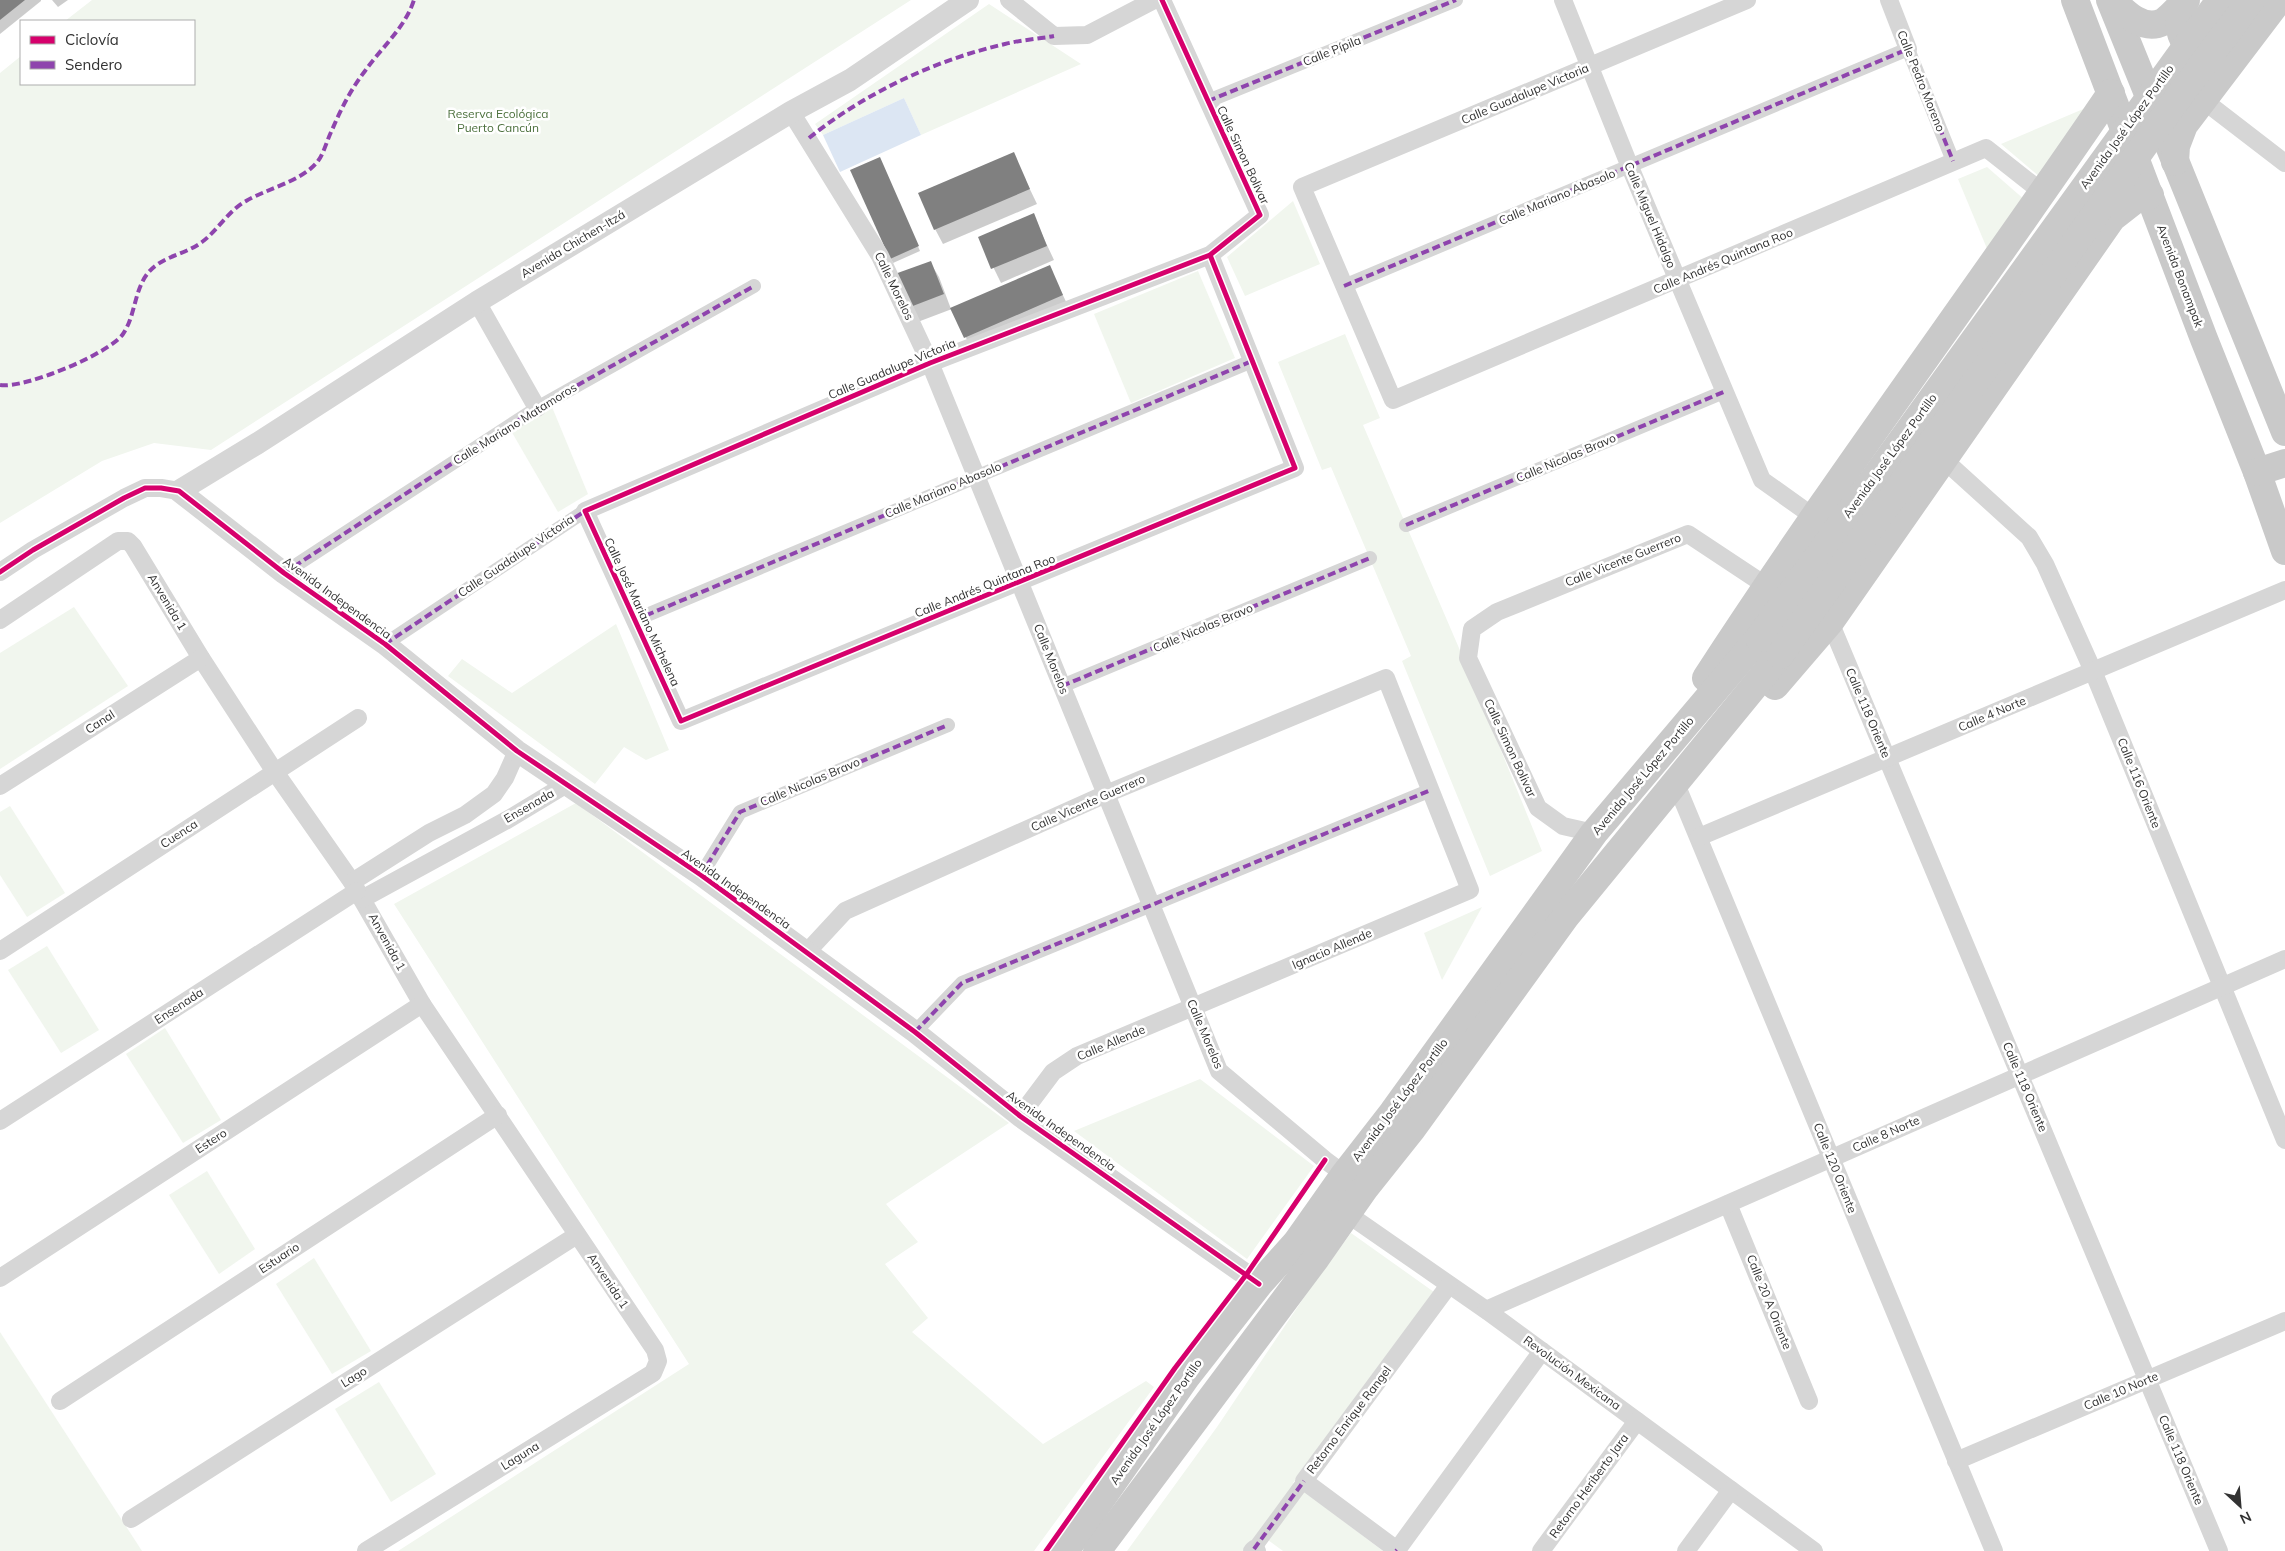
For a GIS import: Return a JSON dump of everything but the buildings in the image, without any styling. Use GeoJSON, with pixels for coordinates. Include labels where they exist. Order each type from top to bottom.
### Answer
{"type":"FeatureCollection","features":[{"type":"Feature","properties":{"kind":"main road","name":"Avenida Bonampak"},"geometry":{"type":"LineString","coordinates":[[2076,0],[2257,472],[2285,551]]}},
{"type":"Feature","properties":{"kind":"main road"},"geometry":{"type":"LineString","coordinates":[[2111,0],[2128,15],[2146,24],[2162,22],[2185,0]]}},
{"type":"Feature","properties":{"kind":"main road"},"geometry":{"type":"LineString","coordinates":[[2111,0],[2285,432]]}},
{"type":"Feature","properties":{"kind":"main road"},"geometry":{"type":"LineString","coordinates":[[2185,0],[2180,11],[2179,28],[2186,44],[2194,51],[2204,56],[2216,57],[2244,47]]}},
{"type":"Feature","properties":{"kind":"main road","name":"Avenida José López Portillo"},"geometry":{"type":"LineString","coordinates":[[1065,1551],[1187,1376],[1259,1284],[1296,1242],[1336,1206],[1354,1181],[1393,1112],[1594,833],[1759,638],[2220,0]]}},
{"type":"Feature","properties":{"kind":"main road","name":"Avenida José López Portillo"},"geometry":{"type":"LineString","coordinates":[[1354,1181],[1412,1129],[1566,916],[1780,655],[2183,90],[2251,0]]}},
{"type":"Feature","properties":{"kind":"main road"},"geometry":{"type":"LineString","coordinates":[[2175,162],[2176,146],[2184,125],[2279,0]]}},
{"type":"Feature","properties":{"kind":"main road"},"geometry":{"type":"LineString","coordinates":[[1647,769],[1814,517],[2042,195],[2111,94]]}},
{"type":"Feature","properties":{"kind":"main road"},"geometry":{"type":"LineString","coordinates":[[2042,195],[2070,195],[2083,203],[2092,215],[2095,229],[2093,244]]}},
{"type":"Feature","properties":{"kind":"main road"},"geometry":{"type":"LineString","coordinates":[[1676,784],[1776,686],[1830,622],[2112,218],[2136,200],[2150,196]]}},
{"type":"Feature","properties":{"kind":"main road"},"geometry":{"type":"LineString","coordinates":[[2257,472],[2285,464]]}},
{"type":"Feature","properties":{"kind":"main road","name":"Avenida José López Portillo"},"geometry":{"type":"LineString","coordinates":[[1097,1551],[1316,1258],[1336,1206]]}},
{"type":"Feature","properties":{"kind":"street","name":"Avenida Chichen-Itzá"},"geometry":{"type":"LineString","coordinates":[[179,491],[258,443],[477,302],[791,112],[850,80],[968,0]]}},
{"type":"Feature","properties":{"kind":"street"},"geometry":{"type":"LineString","coordinates":[[1009,0],[1054,36],[1087,34],[1154,0]]}},
{"type":"Feature","properties":{"kind":"street","name":"Calle Simon Bolivar"},"geometry":{"type":"LineString","coordinates":[[1162,0],[1260,215],[1210,255]]}},
{"type":"Feature","properties":{"kind":"street","name":"Calle Pípila"},"geometry":{"type":"LineString","coordinates":[[1208,101],[1456,0]]}},
{"type":"Feature","properties":{"kind":"street","name":"Calle Miguel Hidalgo"},"geometry":{"type":"LineString","coordinates":[[1563,0],[1630,167],[1762,480],[1814,517]]}},
{"type":"Feature","properties":{"kind":"street","name":"Calle Guadalupe Victoria"},"geometry":{"type":"LineString","coordinates":[[1344,286],[1302,186],[1747,0]]}},
{"type":"Feature","properties":{"kind":"street","name":"Calle Pedro Moreno"},"geometry":{"type":"LineString","coordinates":[[1889,0],[1953,161]]}},
{"type":"Feature","properties":{"kind":"street","name":"Calle Mariano Abasolo"},"geometry":{"type":"LineString","coordinates":[[1344,286],[1908,49]]}},
{"type":"Feature","properties":{"kind":"street"},"geometry":{"type":"LineString","coordinates":[[2203,100],[2285,164]]}},
{"type":"Feature","properties":{"kind":"street","name":"Calle Morelos"},"geometry":{"type":"LineString","coordinates":[[791,112],[880,256],[930,363],[1220,1071],[1354,1181]]}},
{"type":"Feature","properties":{"kind":"street","name":"Calle Andrés Quintana Roo"},"geometry":{"type":"LineString","coordinates":[[1344,286],[1393,400],[1986,148],[2042,195]]}},
{"type":"Feature","properties":{"kind":"street"},"geometry":{"type":"LineString","coordinates":[[1210,255],[1252,361]]}},
{"type":"Feature","properties":{"kind":"street","name":"Calle Guadalupe Victoria"},"geometry":{"type":"LineString","coordinates":[[385,644],[585,510],[930,363],[1210,255]]}},
{"type":"Feature","properties":{"kind":"street","name":"Calle Mariano Matamoros"},"geometry":{"type":"LineString","coordinates":[[284,573],[537,408],[754,286]]}},
{"type":"Feature","properties":{"kind":"street"},"geometry":{"type":"LineString","coordinates":[[477,302],[537,408]]}},
{"type":"Feature","properties":{"kind":"street","name":"Calle Mariano Abasolo"},"geometry":{"type":"LineString","coordinates":[[635,620],[1252,361]]}},
{"type":"Feature","properties":{"kind":"street","name":"Calle Andrés Quintana Roo"},"geometry":{"type":"LineString","coordinates":[[681,721],[1295,468],[1252,361]]}},
{"type":"Feature","properties":{"kind":"street","name":"Calle Nicolas Bravo"},"geometry":{"type":"LineString","coordinates":[[1406,525],[1726,391]]}},
{"type":"Feature","properties":{"kind":"street","name":"Calle 116 Oriente"},"geometry":{"type":"LineString","coordinates":[[1944,459],[2029,537],[2045,564],[2093,671],[2285,1140]]}},
{"type":"Feature","properties":{"kind":"street"},"geometry":{"type":"LineString","coordinates":[[0,572],[34,550],[124,498],[145,488],[179,491]]}},
{"type":"Feature","properties":{"kind":"street","name":"Avenida Independencia"},"geometry":{"type":"LineString","coordinates":[[179,491],[284,573],[385,644],[517,751],[701,875],[915,1032],[1020,1116],[1259,1284]]}},
{"type":"Feature","properties":{"kind":"street","name":"Calle José Mariano Michelena"},"geometry":{"type":"LineString","coordinates":[[585,510],[681,721]]}},
{"type":"Feature","properties":{"kind":"street","name":"Calle Vicente Guerrero"},"geometry":{"type":"LineString","coordinates":[[1472,629],[1497,612],[1688,534],[1768,587]]}},
{"type":"Feature","properties":{"kind":"street","name":"Anvenida 1"},"geometry":{"type":"LineString","coordinates":[[0,620],[118,541],[128,541],[133,546],[201,658],[275,772],[357,890],[422,1004],[498,1114],[655,1350]]}},
{"type":"Feature","properties":{"kind":"street","name":"Calle Nicolas Bravo"},"geometry":{"type":"LineString","coordinates":[[1062,686],[1370,558]]}},
{"type":"Feature","properties":{"kind":"street","name":"Calle 4 Norte"},"geometry":{"type":"LineString","coordinates":[[1699,837],[2285,590]]}},
{"type":"Feature","properties":{"kind":"street","name":"Calle 118 Oriente"},"geometry":{"type":"LineString","coordinates":[[1830,622],[2219,1551]]}},
{"type":"Feature","properties":{"kind":"street","name":"Calle Simon Bolivar"},"geometry":{"type":"LineString","coordinates":[[1472,629],[1468,658],[1538,808],[1563,826],[1594,833]]}},
{"type":"Feature","properties":{"kind":"street","name":"Canal"},"geometry":{"type":"LineString","coordinates":[[0,786],[201,658]]}},
{"type":"Feature","properties":{"kind":"street","name":"Calle Vicente Guerrero"},"geometry":{"type":"LineString","coordinates":[[807,952],[845,911],[1106,794],[1386,678],[1431,790]]}},
{"type":"Feature","properties":{"kind":"street","name":"Cuenca"},"geometry":{"type":"LineString","coordinates":[[0,951],[358,718]]}},
{"type":"Feature","properties":{"kind":"street","name":"Calle Nicolas Bravo"},"geometry":{"type":"LineString","coordinates":[[701,875],[740,812],[948,724]]}},
{"type":"Feature","properties":{"kind":"street","name":"Ensenada"},"geometry":{"type":"LineString","coordinates":[[0,1121],[357,890],[429,834],[465,815],[488,799],[505,778],[517,751]]}},
{"type":"Feature","properties":{"kind":"street","name":"Calle 120 Oriente"},"geometry":{"type":"LineString","coordinates":[[1676,784],[1994,1551]]}},
{"type":"Feature","properties":{"kind":"street","name":"Ensenada"},"geometry":{"type":"LineString","coordinates":[[357,890],[507,820],[565,785]]}},
{"type":"Feature","properties":{"kind":"street"},"geometry":{"type":"LineString","coordinates":[[915,1032],[962,983],[1431,790]]}},
{"type":"Feature","properties":{"kind":"street","name":"Ignacio Allende"},"geometry":{"type":"LineString","coordinates":[[1194,1008],[1470,890],[1431,790]]}},
{"type":"Feature","properties":{"kind":"street","name":"Calle 8 Norte"},"geometry":{"type":"LineString","coordinates":[[1486,1310],[2285,959]]}},
{"type":"Feature","properties":{"kind":"street","name":"Estero"},"geometry":{"type":"LineString","coordinates":[[0,1278],[422,1004]]}},
{"type":"Feature","properties":{"kind":"street","name":"Calle Allende"},"geometry":{"type":"LineString","coordinates":[[1020,1116],[1053,1072],[1077,1056],[1194,1008]]}},
{"type":"Feature","properties":{"kind":"street","name":"Estuario"},"geometry":{"type":"LineString","coordinates":[[60,1401],[498,1114]]}},
{"type":"Feature","properties":{"kind":"street","name":"Calle 20 A Oriente"},"geometry":{"type":"LineString","coordinates":[[1728,1204],[1809,1401]]}},
{"type":"Feature","properties":{"kind":"street","name":"Revolución Mexicana"},"geometry":{"type":"LineString","coordinates":[[1336,1206],[1486,1310],[1814,1551]]}},
{"type":"Feature","properties":{"kind":"street","name":"Lago"},"geometry":{"type":"LineString","coordinates":[[131,1519],[578,1236]]}},
{"type":"Feature","properties":{"kind":"street","name":"Retorno Enrique Rangel"},"geometry":{"type":"LineString","coordinates":[[1449,1285],[1304,1481],[1396,1550],[1542,1351]]}},
{"type":"Feature","properties":{"kind":"street","name":"Calle 10 Norte"},"geometry":{"type":"LineString","coordinates":[[1956,1461],[2285,1320]]}},
{"type":"Feature","properties":{"kind":"street","name":"Laguna"},"geometry":{"type":"LineString","coordinates":[[366,1551],[653,1373],[658,1361],[655,1350]]}},
{"type":"Feature","properties":{"kind":"street","name":"Retorno Heriberto Jara"},"geometry":{"type":"LineString","coordinates":[[1541,1551],[1637,1421]]}},
{"type":"Feature","properties":{"kind":"street"},"geometry":{"type":"LineString","coordinates":[[1254,1550],[1304,1481]]}},
{"type":"Feature","properties":{"kind":"street"},"geometry":{"type":"LineString","coordinates":[[1686,1551],[1731,1490]]}},
{"type":"Feature","properties":{"kind":"green space","name":"Reserva Ecológica Puerto Cancún"},"geometry":{"type":"Polygon","coordinates":[[[92,0],[911,0],[211,450],[154,443],[102,461],[0,523],[0,73],[20,57],[20,85],[195,85],[195,20],[66,20],[92,0]]]}},
{"type":"Feature","properties":{"kind":"green space"},"geometry":{"type":"Polygon","coordinates":[[[989,4],[1081,64],[921,135],[904,98],[823,135],[815,124],[989,4]]]}},
{"type":"Feature","properties":{"kind":"green space"},"geometry":{"type":"Polygon","coordinates":[[[2088,107],[2040,177],[2001,144],[2088,107]]]}},
{"type":"Feature","properties":{"kind":"green space"},"geometry":{"type":"Polygon","coordinates":[[[1987,167],[2026,201],[1988,251],[1958,179],[1987,167]]]}},
{"type":"Feature","properties":{"kind":"green space"},"geometry":{"type":"Polygon","coordinates":[[[1293,201],[1320,264],[1245,296],[1227,257],[1293,201]]]}},
{"type":"Feature","properties":{"kind":"green space"},"geometry":{"type":"Polygon","coordinates":[[[1198,271],[1235,358],[1131,403],[1094,314],[1198,271]]]}},
{"type":"Feature","properties":{"kind":"green space"},"geometry":{"type":"Polygon","coordinates":[[[1345,334],[1380,418],[1363,425],[1462,655],[1542,851],[1490,876],[1402,661],[1411,656],[1331,467],[1322,470],[1278,362],[1345,334]]]}},
{"type":"Feature","properties":{"kind":"green space"},"geometry":{"type":"Polygon","coordinates":[[[552,407],[588,494],[558,512],[510,429],[552,407]]]}},
{"type":"Feature","properties":{"kind":"green space"},"geometry":{"type":"Polygon","coordinates":[[[74,607],[128,686],[0,769],[0,653],[74,607]]]}},
{"type":"Feature","properties":{"kind":"green space"},"geometry":{"type":"Polygon","coordinates":[[[616,624],[669,750],[646,760],[624,747],[595,784],[448,676],[462,659],[512,693],[616,624]]]}},
{"type":"Feature","properties":{"kind":"green space"},"geometry":{"type":"Polygon","coordinates":[[[576,803],[1009,1123],[886,1204],[918,1242],[885,1264],[928,1318],[912,1332],[1043,1444],[1146,1381],[1154,1387],[1034,1551],[398,1551],[689,1364],[394,904],[576,803]]]}},
{"type":"Feature","properties":{"kind":"green space"},"geometry":{"type":"Polygon","coordinates":[[[10,806],[65,893],[27,917],[0,875],[0,812],[10,806]]]}},
{"type":"Feature","properties":{"kind":"green space"},"geometry":{"type":"Polygon","coordinates":[[[1482,907],[1442,980],[1424,933],[1482,907]]]}},
{"type":"Feature","properties":{"kind":"green space"},"geometry":{"type":"Polygon","coordinates":[[[47,946],[99,1030],[61,1053],[8,970],[47,946]]]}},
{"type":"Feature","properties":{"kind":"green space"},"geometry":{"type":"Polygon","coordinates":[[[165,1028],[221,1120],[183,1143],[126,1054],[165,1028]]]}},
{"type":"Feature","properties":{"kind":"green space"},"geometry":{"type":"Polygon","coordinates":[[[1200,1079],[1314,1166],[1247,1259],[1074,1131],[1200,1079]]]}},
{"type":"Feature","properties":{"kind":"green space"},"geometry":{"type":"Polygon","coordinates":[[[207,1171],[255,1249],[219,1274],[169,1195],[207,1171]]]}},
{"type":"Feature","properties":{"kind":"green space"},"geometry":{"type":"Polygon","coordinates":[[[1351,1233],[1434,1292],[1293,1483],[1383,1551],[1283,1551],[1261,1535],[1249,1551],[1127,1551],[1217,1427],[1309,1290],[1351,1233]]]}},
{"type":"Feature","properties":{"kind":"green space"},"geometry":{"type":"Polygon","coordinates":[[[314,1258],[371,1351],[332,1374],[276,1284],[314,1258]]]}},
{"type":"Feature","properties":{"kind":"green space"},"geometry":{"type":"Polygon","coordinates":[[[0,1332],[142,1551],[0,1551],[0,1332]]]}},
{"type":"Feature","properties":{"kind":"green space"},"geometry":{"type":"Polygon","coordinates":[[[379,1382],[436,1474],[391,1502],[335,1409],[379,1382]]]}},
{"type":"Feature","properties":{"kind":"shaded area"},"geometry":{"type":"Polygon","coordinates":[[[904,98],[921,135],[840,172],[823,135],[904,98]]]}},
{"type":"Feature","properties":{"kind":"marked path"},"geometry":{"type":"LineString","coordinates":[[0,385],[12,385],[46,376],[84,360],[115,342],[128,325],[140,287],[150,271],[163,261],[202,242],[240,205],[294,179],[311,168],[322,154],[339,114],[351,92],[371,62],[399,29],[414,0]]}},
{"type":"Feature","properties":{"kind":"marked path"},"geometry":{"type":"LineString","coordinates":[[1208,101],[1456,0]]}},
{"type":"Feature","properties":{"kind":"marked path"},"geometry":{"type":"LineString","coordinates":[[809,138],[853,107],[902,80],[927,69],[979,51],[1011,43],[1054,36]]}},
{"type":"Feature","properties":{"kind":"marked path"},"geometry":{"type":"LineString","coordinates":[[1344,286],[1908,49],[1953,161]]}},
{"type":"Feature","properties":{"kind":"marked path"},"geometry":{"type":"LineString","coordinates":[[284,573],[537,408],[754,286]]}},
{"type":"Feature","properties":{"kind":"marked path"},"geometry":{"type":"LineString","coordinates":[[635,620],[1252,361]]}},
{"type":"Feature","properties":{"kind":"marked path"},"geometry":{"type":"LineString","coordinates":[[1406,525],[1726,391]]}},
{"type":"Feature","properties":{"kind":"marked path"},"geometry":{"type":"LineString","coordinates":[[385,644],[585,511]]}},
{"type":"Feature","properties":{"kind":"marked path"},"geometry":{"type":"LineString","coordinates":[[1062,686],[1370,558]]}},
{"type":"Feature","properties":{"kind":"marked path"},"geometry":{"type":"LineString","coordinates":[[701,875],[740,812],[948,725]]}},
{"type":"Feature","properties":{"kind":"marked path"},"geometry":{"type":"LineString","coordinates":[[915,1032],[962,983],[1431,790]]}},
{"type":"Feature","properties":{"kind":"marked path"},"geometry":{"type":"LineString","coordinates":[[1254,1549],[1304,1481]]}},
{"type":"Feature","properties":{"kind":"cycle path"},"geometry":{"type":"LineString","coordinates":[[1162,0],[1260,215],[1210,255],[930,363],[585,511],[681,721],[1295,468],[1210,255]]}},
{"type":"Feature","properties":{"kind":"cycle path"},"geometry":{"type":"LineString","coordinates":[[0,572],[33,550],[145,488],[179,491],[284,573],[385,644],[517,751],[701,875],[915,1032],[1020,1116],[1259,1284]]}},
{"type":"Feature","properties":{"kind":"cycle path"},"geometry":{"type":"LineString","coordinates":[[1046,1551],[1175,1368],[1246,1275],[1325,1160]]}}]}
